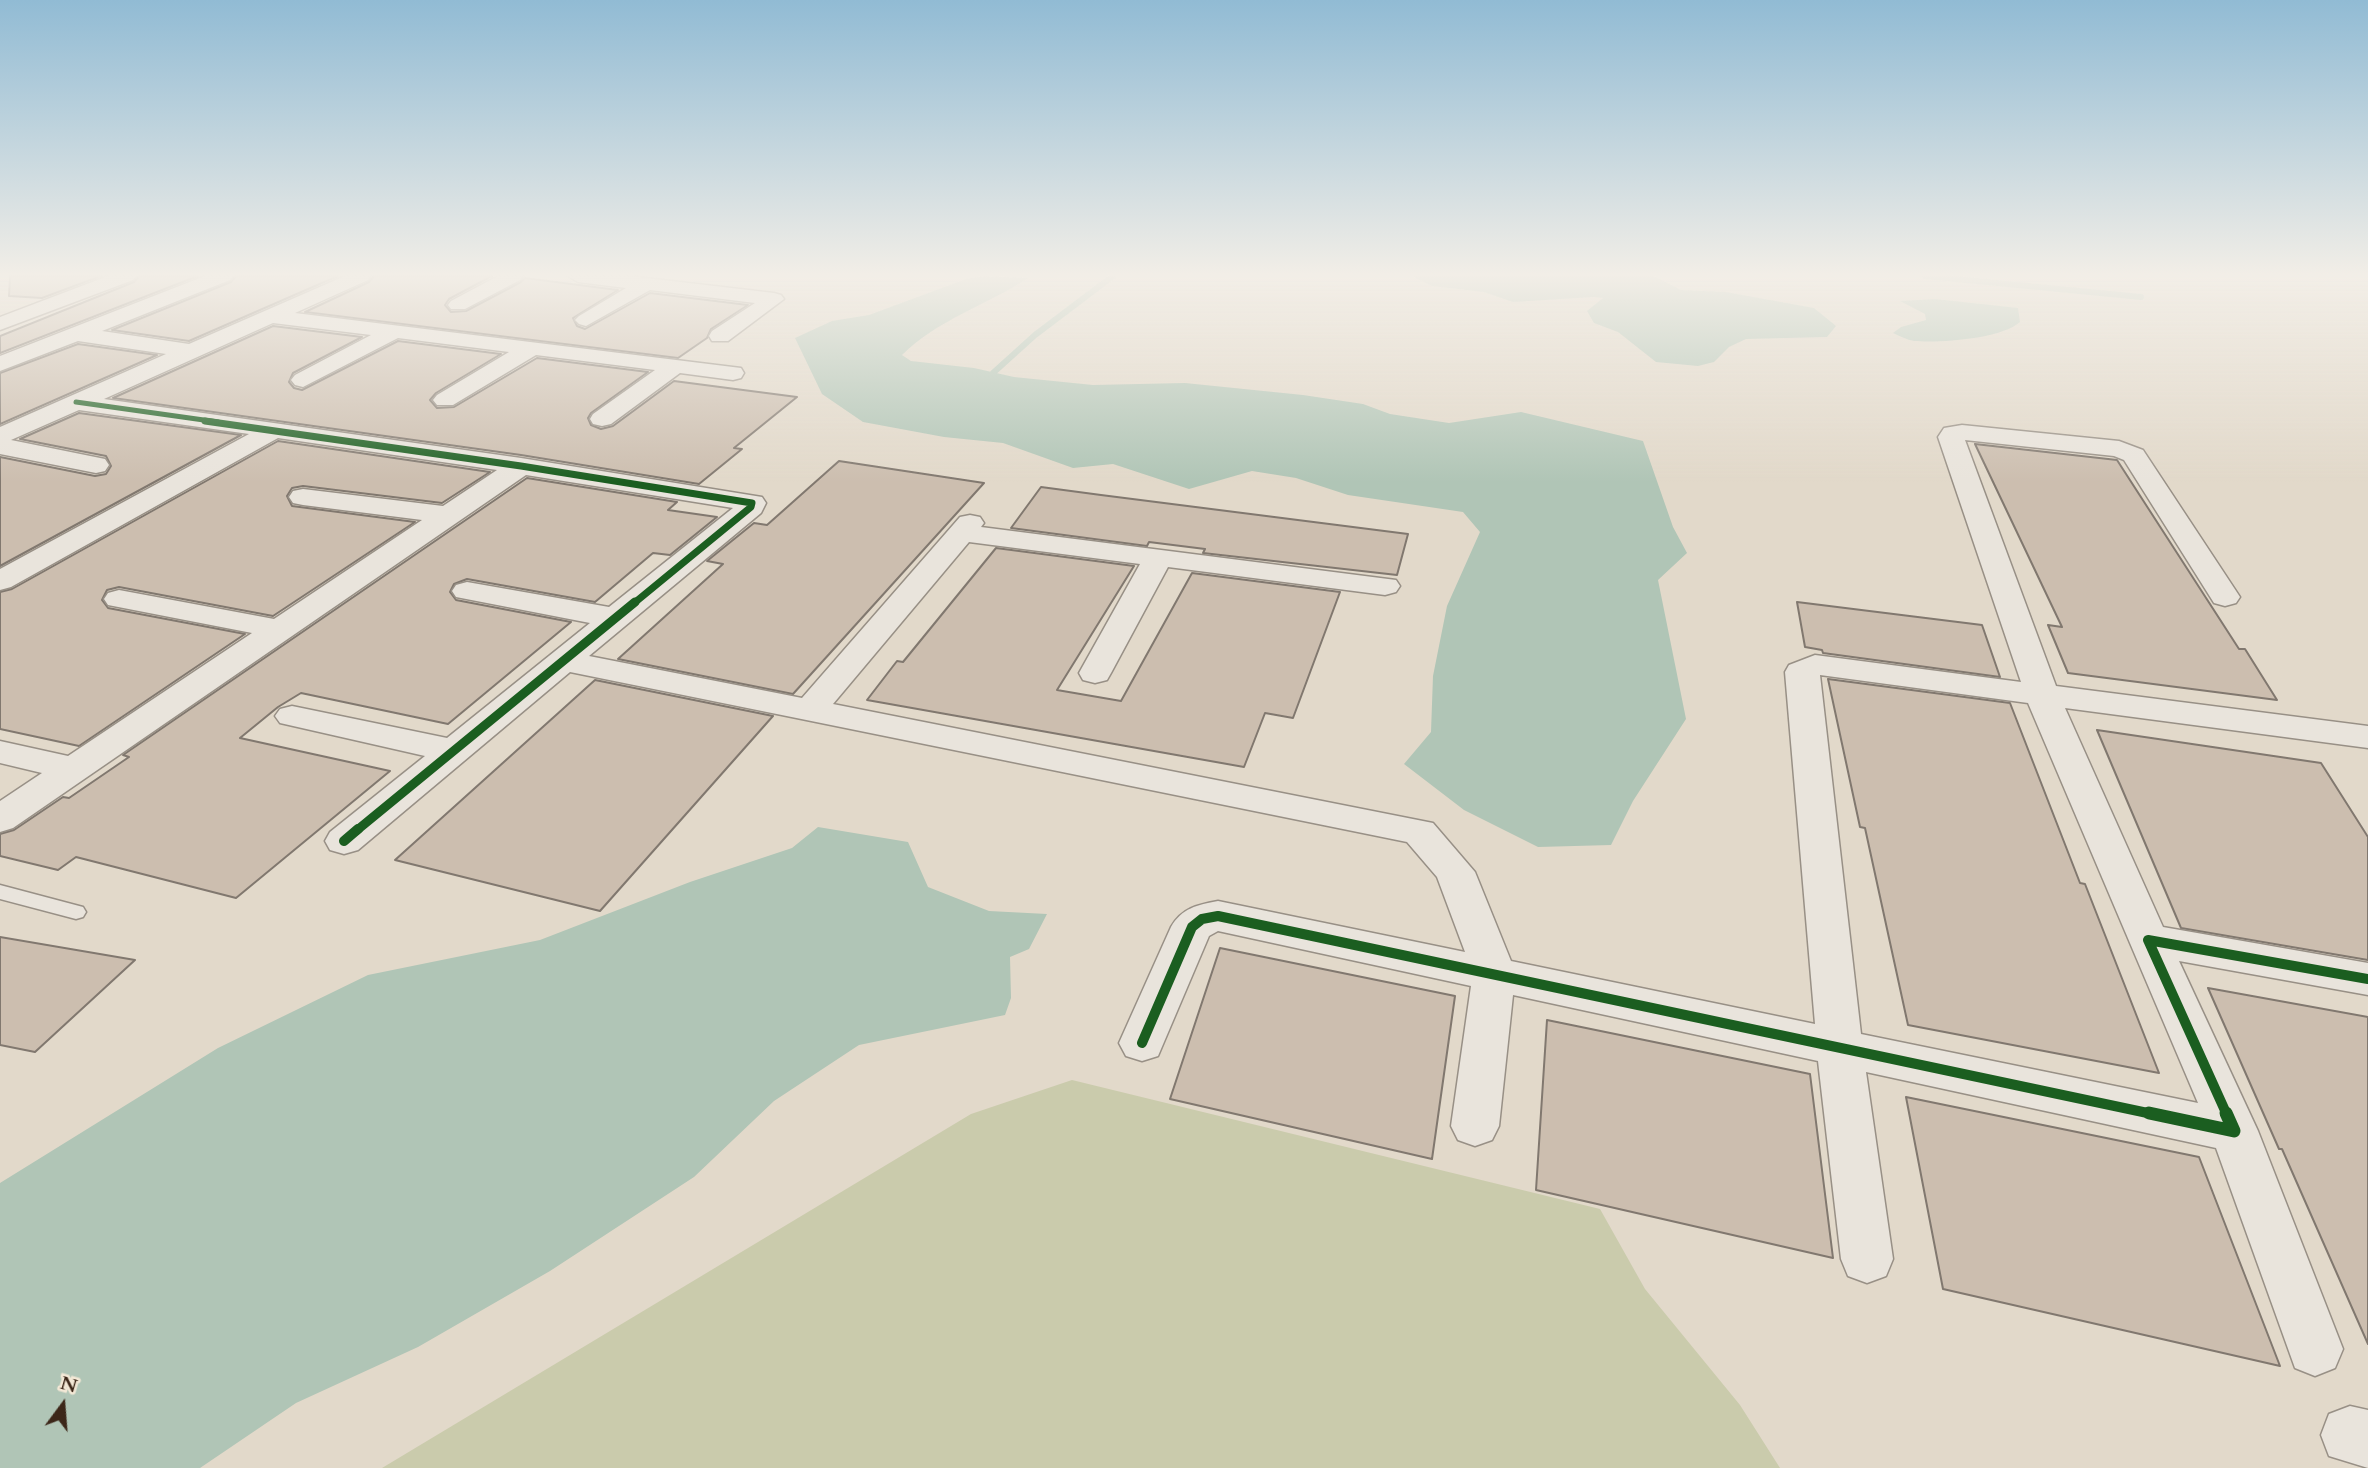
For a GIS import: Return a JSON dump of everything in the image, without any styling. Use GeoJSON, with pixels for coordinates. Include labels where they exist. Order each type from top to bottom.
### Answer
{"type":"FeatureCollection","features":[{"type":"Feature","properties":{"kind":"street"},"geometry":{"type":"LineString","coordinates":[[0,364],[49,345]]}},
{"type":"Feature","properties":{"kind":"street"},"geometry":{"type":"LineString","coordinates":[[147,345],[191,351]]}},
{"type":"Feature","properties":{"kind":"street"},"geometry":{"type":"LineString","coordinates":[[0,436],[206,345]]}},
{"type":"Feature","properties":{"kind":"street"},"geometry":{"type":"LineString","coordinates":[[303,380],[370,345]]}},
{"type":"Feature","properties":{"kind":"street"},"geometry":{"type":"LineString","coordinates":[[505,345],[733,373]]}},
{"type":"Feature","properties":{"kind":"street"},"geometry":{"type":"LineString","coordinates":[[445,400],[533,348]]}},
{"type":"Feature","properties":{"kind":"street"},"geometry":{"type":"LineString","coordinates":[[602,419],[675,366]]}},
{"type":"Feature","properties":{"kind":"street"},"geometry":{"type":"LineString","coordinates":[[76,402],[521,466],[752,503],[751,507],[344,841]]}},
{"type":"Feature","properties":{"kind":"street"},"geometry":{"type":"LineString","coordinates":[[0,581],[273,431]]}},
{"type":"Feature","properties":{"kind":"street"},"geometry":{"type":"LineString","coordinates":[[2225,597],[2134,455],[2119,449],[1953,433],[1951,437],[2042,695],[2234,1131],[2315,1349]]}},
{"type":"Feature","properties":{"kind":"street"},"geometry":{"type":"LineString","coordinates":[[0,446],[96,465]]}},
{"type":"Feature","properties":{"kind":"street"},"geometry":{"type":"LineString","coordinates":[[0,819],[521,466]]}},
{"type":"Feature","properties":{"kind":"street"},"geometry":{"type":"LineString","coordinates":[[303,496],[448,515]]}},
{"type":"Feature","properties":{"kind":"street"},"geometry":{"type":"LineString","coordinates":[[811,709],[966,528],[1158,558],[1385,586]]}},
{"type":"Feature","properties":{"kind":"street"},"geometry":{"type":"LineString","coordinates":[[1095,673],[1158,558]]}},
{"type":"Feature","properties":{"kind":"street"},"geometry":{"type":"LineString","coordinates":[[467,591],[616,618]]}},
{"type":"Feature","properties":{"kind":"street"},"geometry":{"type":"LineString","coordinates":[[119,599],[279,629]]}},
{"type":"Feature","properties":{"kind":"street"},"geometry":{"type":"LineString","coordinates":[[564,660],[1419,832],[1455,872],[1494,973],[1475,1126]]}},
{"type":"Feature","properties":{"kind":"street"},"geometry":{"type":"LineString","coordinates":[[1867,1259],[1840,1050],[1801,672],[1815,665],[2368,737]]}},
{"type":"Feature","properties":{"kind":"street"},"geometry":{"type":"LineString","coordinates":[[292,716],[454,751]]}},
{"type":"Feature","properties":{"kind":"street"},"geometry":{"type":"LineString","coordinates":[[0,752],[73,769]]}},
{"type":"Feature","properties":{"kind":"street"},"geometry":{"type":"LineString","coordinates":[[1142,1043],[1192,927],[1202,919],[1218,916],[1494,973],[1840,1050],[2234,1131]]}},
{"type":"Feature","properties":{"kind":"street"},"geometry":{"type":"LineString","coordinates":[[2148,940],[2368,979]]}},
{"type":"Feature","properties":{"kind":"lane"},"geometry":{"type":"LineString","coordinates":[[0,892],[76,912]]}},
{"type":"Feature","properties":{"kind":"shaded area"},"geometry":{"type":"Polygon","coordinates":[[[798,345],[914,345],[902,355],[911,361],[974,368],[1014,377],[1093,385],[1185,383],[1303,395],[1363,404],[1390,414],[1449,423],[1521,412],[1643,441],[1673,527],[1687,553],[1658,580],[1686,719],[1633,801],[1611,845],[1538,847],[1464,810],[1404,764],[1431,732],[1433,676],[1447,606],[1480,532],[1463,512],[1348,495],[1296,478],[1252,471],[1189,489],[1113,464],[1073,468],[1003,443],[944,437],[863,422],[822,394],[798,345]]]}},
{"type":"Feature","properties":{"kind":"shaded area"},"geometry":{"type":"Polygon","coordinates":[[[1634,345],[1734,345],[1714,362],[1698,366],[1656,362],[1634,345]]]}},
{"type":"Feature","properties":{"kind":"shaded area"},"geometry":{"type":"Polygon","coordinates":[[[818,827],[908,842],[928,887],[989,911],[1047,914],[1029,949],[1010,957],[1011,998],[1005,1015],[859,1045],[774,1101],[694,1177],[550,1271],[418,1347],[296,1403],[200,1468],[0,1468],[0,1183],[218,1048],[368,975],[540,940],[690,882],[792,848],[818,827]]]}},
{"type":"Feature","properties":{"kind":"shaded area"},"geometry":{"type":"Polygon","coordinates":[[[1072,1080],[1600,1209],[1645,1289],[1740,1405],[1780,1468],[382,1468],[971,1114],[1072,1080]]]}},
{"type":"Feature","properties":{"kind":"building"},"geometry":{"type":"Polygon","coordinates":[[[0,345],[22,345],[0,353],[0,345]]]}},
{"type":"Feature","properties":{"kind":"building"},"geometry":{"type":"Polygon","coordinates":[[[77,345],[157,355],[0,424],[0,373],[77,345]]]}},
{"type":"Feature","properties":{"kind":"building"},"geometry":{"type":"Polygon","coordinates":[[[232,345],[348,345],[293,373],[289,382],[294,388],[302,390],[391,345],[426,345],[501,354],[436,393],[430,400],[437,408],[454,407],[537,358],[648,372],[591,413],[588,418],[591,425],[601,429],[613,426],[674,381],[797,397],[734,448],[742,449],[699,484],[521,455],[113,398],[232,345]]]}},
{"type":"Feature","properties":{"kind":"building"},"geometry":{"type":"Polygon","coordinates":[[[569,345],[698,345],[678,358],[569,345]]]}},
{"type":"Feature","properties":{"kind":"building"},"geometry":{"type":"Polygon","coordinates":[[[79,413],[241,435],[0,566],[0,457],[95,476],[106,474],[111,466],[106,456],[20,439],[79,413]]]}},
{"type":"Feature","properties":{"kind":"building"},"geometry":{"type":"Polygon","coordinates":[[[278,441],[490,472],[442,503],[303,486],[292,488],[287,496],[292,506],[415,522],[273,616],[119,587],[107,590],[102,600],[108,608],[245,634],[79,746],[0,729],[0,592],[12,589],[278,441]]]}},
{"type":"Feature","properties":{"kind":"building"},"geometry":{"type":"Polygon","coordinates":[[[1975,444],[2117,460],[2239,649],[2245,649],[2277,700],[2068,673],[2048,625],[2062,627],[1975,444]]]}},
{"type":"Feature","properties":{"kind":"building"},"geometry":{"type":"Polygon","coordinates":[[[839,461],[984,483],[793,694],[618,659],[723,564],[707,561],[754,523],[767,525],[839,461]]]}},
{"type":"Feature","properties":{"kind":"building"},"geometry":{"type":"Polygon","coordinates":[[[527,478],[677,502],[668,510],[717,517],[670,555],[653,553],[595,602],[467,579],[454,584],[450,592],[456,600],[571,622],[448,724],[301,693],[278,707],[240,738],[390,771],[236,898],[76,857],[58,870],[0,856],[0,834],[14,830],[63,797],[69,798],[129,757],[123,755],[527,478]]]}},
{"type":"Feature","properties":{"kind":"building"},"geometry":{"type":"Polygon","coordinates":[[[1041,487],[1408,534],[1397,575],[1203,553],[1205,549],[1149,542],[1147,546],[1011,528],[1041,487]]]}},
{"type":"Feature","properties":{"kind":"building"},"geometry":{"type":"Polygon","coordinates":[[[996,548],[1134,566],[1057,690],[1121,701],[1192,573],[1340,592],[1293,718],[1265,713],[1244,767],[867,700],[897,661],[903,662],[996,548]]]}},
{"type":"Feature","properties":{"kind":"building"},"geometry":{"type":"Polygon","coordinates":[[[1797,602],[1982,625],[2000,677],[1823,653],[1822,650],[1805,647],[1797,602]]]}},
{"type":"Feature","properties":{"kind":"building"},"geometry":{"type":"Polygon","coordinates":[[[1828,679],[2010,703],[2080,883],[2085,884],[2159,1073],[1908,1025],[1865,828],[1860,827],[1828,679]]]}},
{"type":"Feature","properties":{"kind":"building"},"geometry":{"type":"Polygon","coordinates":[[[595,680],[773,716],[600,911],[395,860],[595,680]]]}},
{"type":"Feature","properties":{"kind":"building"},"geometry":{"type":"Polygon","coordinates":[[[2097,730],[2321,763],[2368,837],[2368,960],[2181,928],[2097,730]]]}},
{"type":"Feature","properties":{"kind":"building"},"geometry":{"type":"Polygon","coordinates":[[[0,937],[135,960],[35,1052],[0,1045],[0,937]]]}},
{"type":"Feature","properties":{"kind":"building"},"geometry":{"type":"Polygon","coordinates":[[[1220,948],[1455,996],[1432,1159],[1170,1099],[1220,948]]]}},
{"type":"Feature","properties":{"kind":"building"},"geometry":{"type":"Polygon","coordinates":[[[2208,988],[2368,1017],[2368,1344],[2282,1149],[2279,1149],[2208,988]]]}},
{"type":"Feature","properties":{"kind":"building"},"geometry":{"type":"Polygon","coordinates":[[[1547,1020],[1810,1074],[1833,1258],[1536,1190],[1547,1020]]]}},
{"type":"Feature","properties":{"kind":"building"},"geometry":{"type":"Polygon","coordinates":[[[1906,1097],[2199,1157],[2280,1366],[1943,1289],[1906,1097]]]}},
{"type":"Feature","properties":{"kind":"waterway"},"geometry":{"type":"LineString","coordinates":[[993,373],[1024,345]]}},
{"type":"Feature","properties":{"kind":"cycle path"},"geometry":{"type":"LineString","coordinates":[[76,402],[521,466],[752,503],[751,507],[344,841]]}},
{"type":"Feature","properties":{"kind":"cycle path"},"geometry":{"type":"LineString","coordinates":[[1142,1043],[1192,927],[1202,919],[1218,916],[2234,1131],[2148,940],[2368,979]]}}]}
